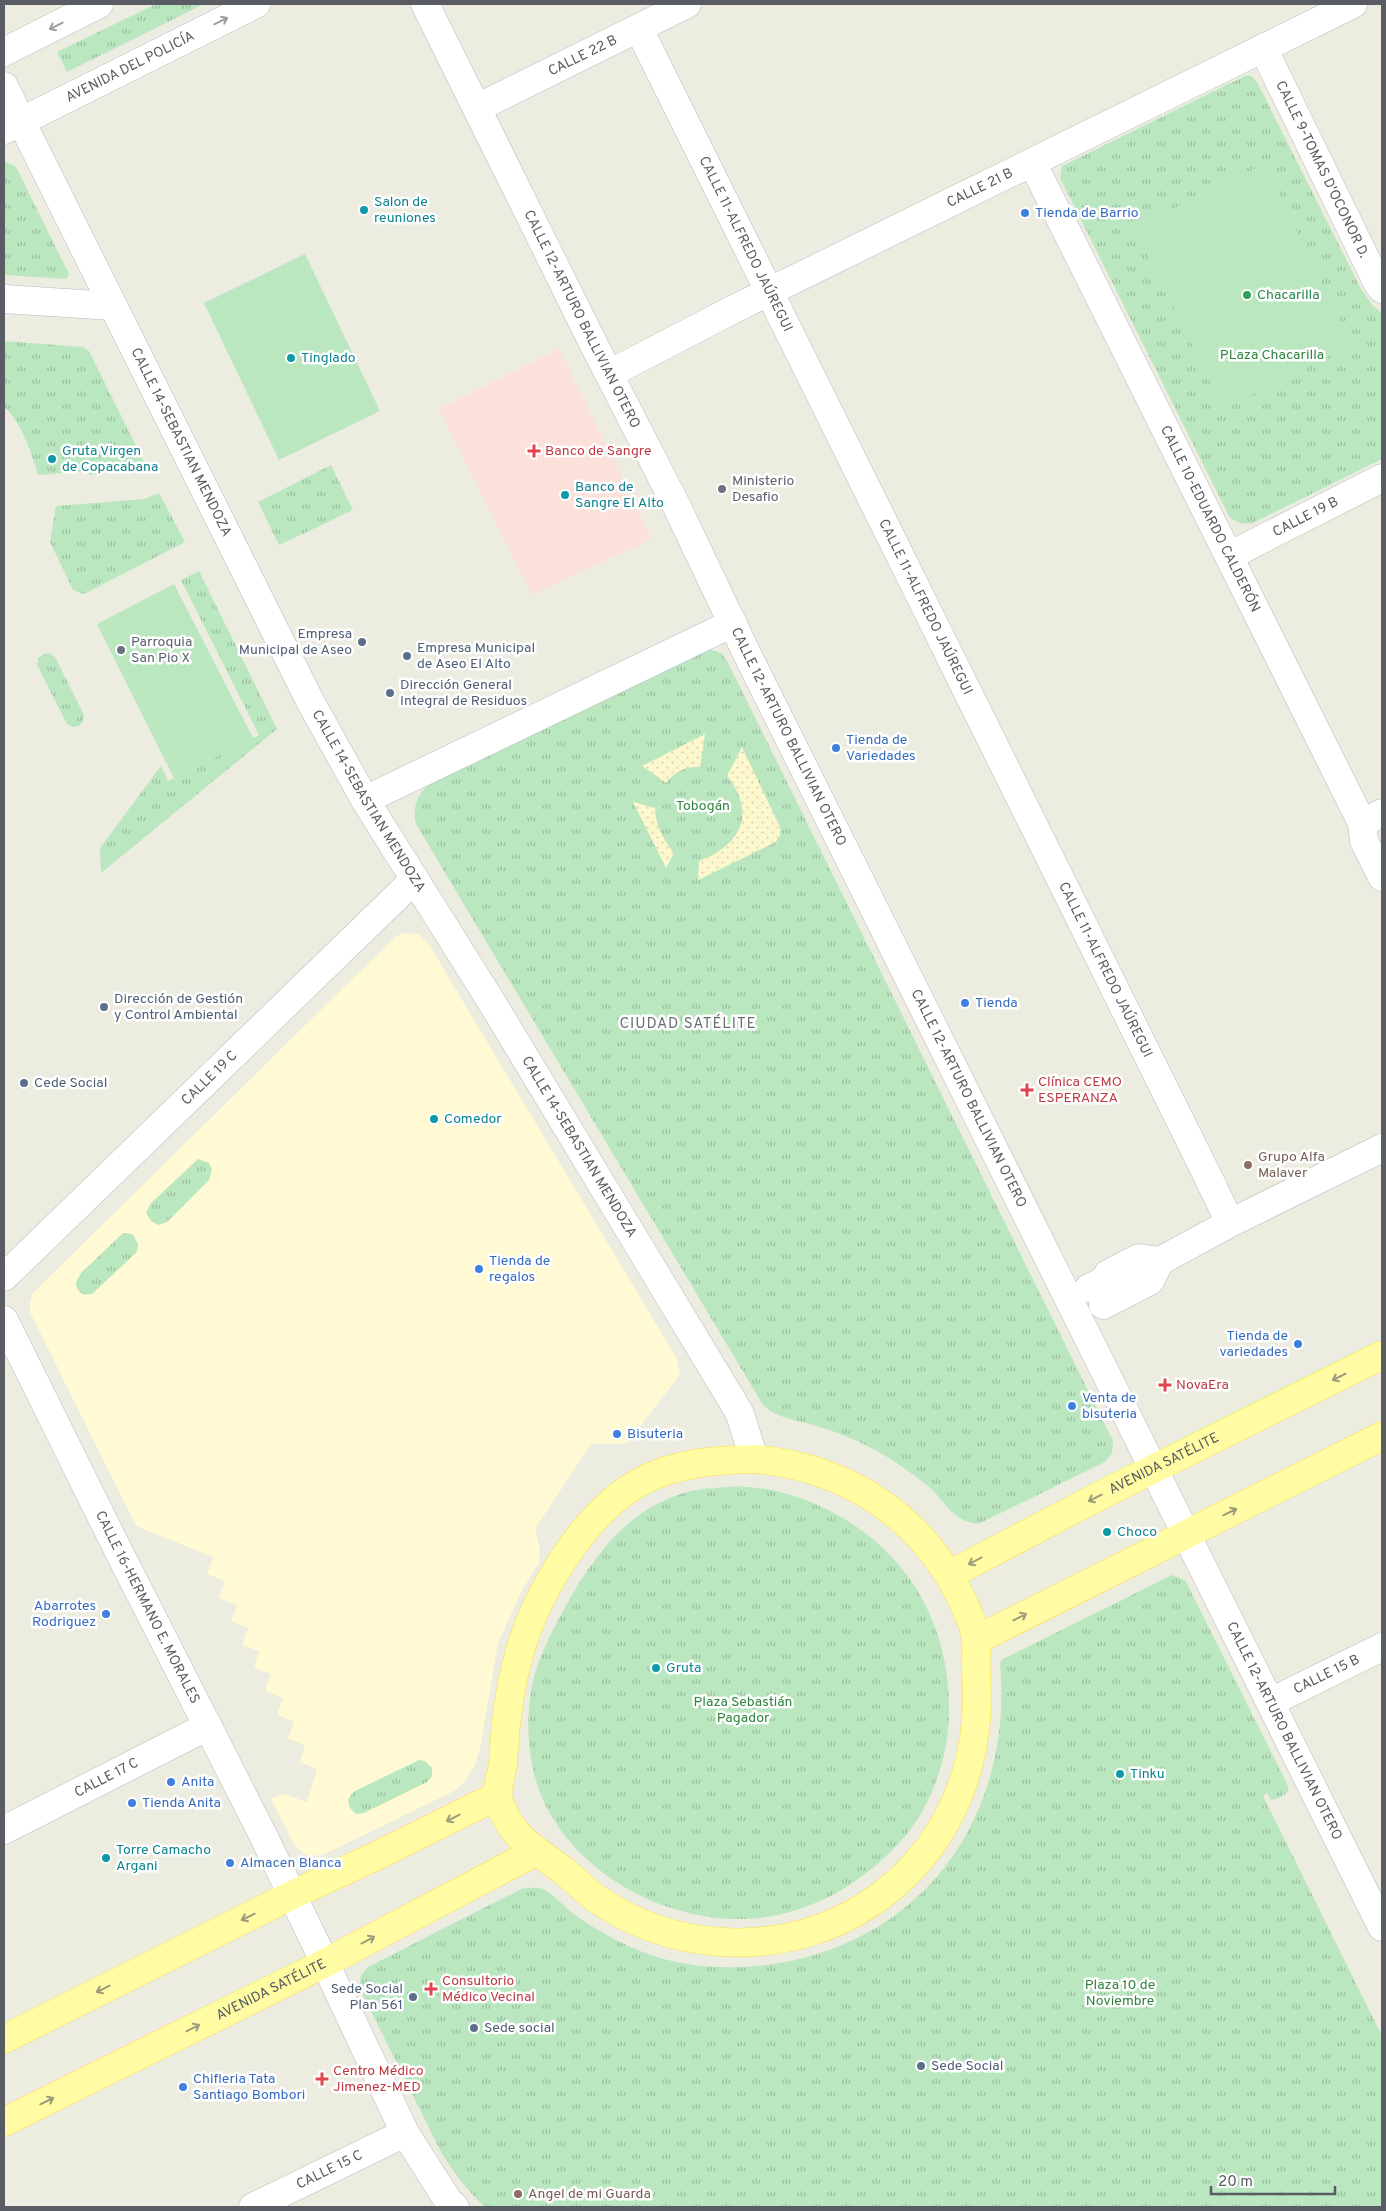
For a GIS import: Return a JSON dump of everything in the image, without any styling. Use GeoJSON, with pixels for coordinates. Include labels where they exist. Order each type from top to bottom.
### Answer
{"type":"FeatureCollection","features":[{"type":"Feature","properties":{"kind":"main road","name":"AVENIDA SATÉLITE"},"geometry":{"type":"LineString","coordinates":[[949,1575],[1154,1468],[1382,1355]]}},
{"type":"Feature","properties":{"kind":"main road"},"geometry":{"type":"LineString","coordinates":[[976,1640],[1382,1436]]}},
{"type":"Feature","properties":{"kind":"main road"},"geometry":{"type":"LineString","coordinates":[[754,1459],[798,1465],[815,1470],[848,1483],[871,1496],[913,1528],[949,1575],[964,1604],[976,1640],[978,1703],[974,1740],[965,1776],[951,1812],[933,1840],[912,1867],[889,1892],[860,1911],[829,1926],[795,1936],[759,1941],[724,1942],[689,1938],[654,1929],[621,1915],[590,1894],[563,1870],[534,1852],[509,1825],[497,1796],[508,1706],[516,1663],[528,1626],[548,1587],[573,1546],[619,1496],[643,1481],[669,1471],[725,1460],[754,1459]]}},
{"type":"Feature","properties":{"kind":"main road"},"geometry":{"type":"LineString","coordinates":[[4,2039],[292,1895],[374,1858],[497,1796]]}},
{"type":"Feature","properties":{"kind":"main road","name":"AVENIDA SATÉLITE"},"geometry":{"type":"LineString","coordinates":[[4,2122],[325,1963],[534,1852]]}},
{"type":"Feature","properties":{"kind":"street"},"geometry":{"type":"LineString","coordinates":[[4,52],[99,4]]}},
{"type":"Feature","properties":{"kind":"street","name":"AVENIDA DEL POLICÍA"},"geometry":{"type":"LineString","coordinates":[[12,125],[256,4]]}},
{"type":"Feature","properties":{"kind":"street","name":"CALLE 12-ARTURO BALLIVIAN OTERO"},"geometry":{"type":"LineString","coordinates":[[426,4],[746,652],[1382,1927]]}},
{"type":"Feature","properties":{"kind":"street","name":"CALLE 22 B"},"geometry":{"type":"LineString","coordinates":[[478,108],[687,4]]}},
{"type":"Feature","properties":{"kind":"street","name":"CALLE 21 B"},"geometry":{"type":"LineString","coordinates":[[609,374],[768,293],[1353,4]]}},
{"type":"Feature","properties":{"kind":"street","name":"CALLE 11-ALFREDO JAÚREGUI"},"geometry":{"type":"LineString","coordinates":[[639,29],[1230,1223]]}},
{"type":"Feature","properties":{"kind":"street","name":"CALLE 9-TOMAS D'OCONOR D."},"geometry":{"type":"LineString","coordinates":[[1263,48],[1382,289]]}},
{"type":"Feature","properties":{"kind":"street","name":"CALLE 14-SEBASTIAN MENDOZA"},"geometry":{"type":"LineString","coordinates":[[4,86],[12,125],[112,306],[310,701],[365,800],[494,1006],[740,1414],[754,1459]]}},
{"type":"Feature","properties":{"kind":"street","name":"CALLE 10-EDUARDO CALDERÓN"},"geometry":{"type":"LineString","coordinates":[[1032,162],[1229,556],[1372,818],[1364,841],[1382,877]]}},
{"type":"Feature","properties":{"kind":"street"},"geometry":{"type":"LineString","coordinates":[[4,299],[112,306]]}},
{"type":"Feature","properties":{"kind":"street","name":"CALLE 19 B"},"geometry":{"type":"LineString","coordinates":[[1229,556],[1382,478]]}},
{"type":"Feature","properties":{"kind":"street"},"geometry":{"type":"LineString","coordinates":[[365,800],[733,623]]}},
{"type":"Feature","properties":{"kind":"street","name":"CALLE 19 C"},"geometry":{"type":"LineString","coordinates":[[4,1277],[414,879]]}},
{"type":"Feature","properties":{"kind":"street"},"geometry":{"type":"LineString","coordinates":[[1096,1296],[1108,1274],[1139,1258],[1160,1261],[1230,1223],[1382,1148]]}},
{"type":"Feature","properties":{"kind":"street","name":"CALLE 16-HERMANO E. MORALES"},"geometry":{"type":"LineString","coordinates":[[4,1320],[292,1895],[405,2133]]}},
{"type":"Feature","properties":{"kind":"street","name":"CALLE 15 B"},"geometry":{"type":"LineString","coordinates":[[1271,1702],[1382,1646]]}},
{"type":"Feature","properties":{"kind":"street","name":"CALLE 17 C"},"geometry":{"type":"LineString","coordinates":[[4,1830],[208,1726]]}},
{"type":"Feature","properties":{"kind":"street"},"geometry":{"type":"LineString","coordinates":[[405,2133],[449,2202],[455,2207]]}},
{"type":"Feature","properties":{"kind":"street","name":"CALLE 15 C"},"geometry":{"type":"LineString","coordinates":[[253,2207],[405,2133]]}},
{"type":"Feature","properties":{"kind":"shaded area","name":"Banco de Sangre"},"geometry":{"type":"Polygon","coordinates":[[[559,349],[652,539],[532,595],[439,409],[559,349]]]}},
{"type":"Feature","properties":{"kind":"shaded area"},"geometry":{"type":"Polygon","coordinates":[[[403,933],[418,934],[428,943],[677,1359],[680,1374],[630,1440],[624,1444],[591,1444],[535,1529],[540,1549],[539,1563],[522,1590],[498,1643],[480,1749],[474,1767],[464,1782],[454,1791],[325,1854],[313,1856],[302,1853],[294,1844],[271,1799],[283,1794],[307,1802],[317,1769],[300,1762],[305,1745],[288,1739],[294,1721],[277,1715],[283,1698],[265,1691],[271,1674],[254,1668],[259,1651],[242,1645],[248,1628],[231,1621],[237,1605],[219,1598],[225,1581],[207,1574],[213,1557],[136,1526],[30,1312],[30,1302],[33,1293],[395,937],[403,933]]]}},
{"type":"Feature","properties":{"kind":"green space"},"geometry":{"type":"Polygon","coordinates":[[[156,4],[204,4],[67,72],[57,52],[156,4]]]}},
{"type":"Feature","properties":{"kind":"green space","name":"PLaza Chacarilla"},"geometry":{"type":"Polygon","coordinates":[[[1247,75],[1253,77],[1257,82],[1361,289],[1373,306],[1382,313],[1382,459],[1253,523],[1246,524],[1237,522],[1229,516],[1060,178],[1062,166],[1247,75]]]}},
{"type":"Feature","properties":{"kind":"green space"},"geometry":{"type":"Polygon","coordinates":[[[4,161],[15,166],[18,171],[69,274],[66,279],[4,275],[4,161]]]}},
{"type":"Feature","properties":{"kind":"green space","name":"Chacarilla"},"geometry":{"type":"Polygon","coordinates":[[[1264,164],[1352,344],[1224,409],[1134,228],[1264,164]]]}},
{"type":"Feature","properties":{"kind":"green space"},"geometry":{"type":"Polygon","coordinates":[[[305,254],[380,411],[279,460],[204,303],[305,254]]]}},
{"type":"Feature","properties":{"kind":"green space"},"geometry":{"type":"Polygon","coordinates":[[[4,341],[83,347],[89,351],[146,466],[90,475],[87,471],[38,475],[21,429],[4,407],[4,341]]]}},
{"type":"Feature","properties":{"kind":"green space"},"geometry":{"type":"Polygon","coordinates":[[[331,465],[353,510],[279,545],[258,502],[331,465]]]}},
{"type":"Feature","properties":{"kind":"green space"},"geometry":{"type":"Polygon","coordinates":[[[159,493],[185,542],[84,594],[73,590],[50,542],[56,506],[144,499],[159,493]]]}},
{"type":"Feature","properties":{"kind":"green space"},"geometry":{"type":"Polygon","coordinates":[[[199,571],[277,729],[101,873],[100,848],[161,766],[168,781],[259,735],[181,580],[199,571]]]}},
{"type":"Feature","properties":{"kind":"green space"},"geometry":{"type":"Polygon","coordinates":[[[174,584],[253,738],[174,778],[97,624],[174,584]]]}},
{"type":"Feature","properties":{"kind":"green space","name":"Tobogán"},"geometry":{"type":"Polygon","coordinates":[[[709,649],[721,653],[727,661],[1113,1441],[1112,1454],[1103,1463],[978,1524],[961,1519],[928,1486],[903,1467],[877,1451],[838,1433],[780,1416],[763,1405],[416,824],[415,807],[421,792],[430,783],[709,649]]]}},
{"type":"Feature","properties":{"kind":"green space"},"geometry":{"type":"Polygon","coordinates":[[[49,653],[55,657],[84,715],[83,721],[79,726],[72,727],[67,724],[37,665],[38,659],[43,654],[49,653]]]}},
{"type":"Feature","properties":{"kind":"green space"},"geometry":{"type":"Polygon","coordinates":[[[198,1159],[209,1163],[212,1170],[209,1180],[167,1222],[159,1225],[151,1221],[146,1213],[150,1204],[198,1159]]]}},
{"type":"Feature","properties":{"kind":"green space"},"geometry":{"type":"Polygon","coordinates":[[[123,1233],[132,1234],[138,1245],[136,1253],[92,1294],[81,1292],[77,1288],[76,1282],[81,1273],[123,1233]]]}},
{"type":"Feature","properties":{"kind":"green space","name":"Plaza Sebastián Pagador"},"geometry":{"type":"Polygon","coordinates":[[[737,1486],[778,1491],[820,1506],[853,1524],[881,1546],[905,1573],[924,1602],[938,1635],[946,1671],[949,1710],[943,1759],[932,1792],[916,1822],[893,1849],[864,1875],[832,1895],[797,1910],[778,1915],[745,1919],[710,1917],[676,1910],[644,1897],[613,1880],[586,1858],[563,1833],[545,1804],[532,1764],[528,1720],[533,1680],[551,1634],[579,1583],[616,1535],[631,1521],[665,1500],[690,1491],[737,1486]]]}},
{"type":"Feature","properties":{"kind":"green space","name":"Plaza 10 de Noviembre"},"geometry":{"type":"Polygon","coordinates":[[[1172,1575],[1185,1580],[1288,1786],[1288,1792],[1277,1799],[1271,1800],[1267,1793],[1263,1796],[1382,2036],[1382,2207],[485,2207],[467,2188],[441,2152],[359,1987],[361,1975],[368,1967],[521,1889],[532,1888],[540,1888],[547,1891],[572,1913],[614,1939],[648,1954],[676,1962],[710,1967],[761,1966],[795,1960],[845,1944],[888,1920],[925,1889],[955,1852],[978,1810],[993,1764],[1001,1715],[1000,1663],[1003,1659],[1172,1575]]]}},
{"type":"Feature","properties":{"kind":"green space"},"geometry":{"type":"Polygon","coordinates":[[[419,1760],[425,1761],[432,1768],[432,1776],[427,1782],[364,1813],[356,1814],[350,1808],[348,1800],[353,1792],[419,1760]]]}},
{"type":"Feature","properties":{"kind":"sand"},"geometry":{"type":"Polygon","coordinates":[[[705,734],[700,767],[690,767],[681,770],[666,783],[642,766],[705,734]]]}},
{"type":"Feature","properties":{"kind":"sand"},"geometry":{"type":"Polygon","coordinates":[[[742,747],[780,827],[780,835],[776,842],[698,880],[699,861],[725,847],[740,827],[741,803],[736,790],[727,776],[742,747]]]}},
{"type":"Feature","properties":{"kind":"sand"},"geometry":{"type":"Polygon","coordinates":[[[633,802],[655,808],[661,832],[674,853],[666,868],[633,802]]]}},
{"type":"Feature","properties":{"kind":"place","name":"Salon de reuniones"},"geometry":{"type":"Point","coordinates":[364,210]}},
{"type":"Feature","properties":{"kind":"place","name":"Tienda de Barrio"},"geometry":{"type":"Point","coordinates":[1025,213]}},
{"type":"Feature","properties":{"kind":"place","name":"Chacarilla"},"geometry":{"type":"Point","coordinates":[1247,295]}},
{"type":"Feature","properties":{"kind":"place","name":"Tinglado"},"geometry":{"type":"Point","coordinates":[291,358]}},
{"type":"Feature","properties":{"kind":"place","name":"Banco de Sangre"},"geometry":{"type":"Point","coordinates":[534,451]}},
{"type":"Feature","properties":{"kind":"place","name":"Gruta Virgen de Copacabana"},"geometry":{"type":"Point","coordinates":[52,459]}},
{"type":"Feature","properties":{"kind":"place","name":"Ministerio Desafio"},"geometry":{"type":"Point","coordinates":[722,489]}},
{"type":"Feature","properties":{"kind":"place","name":"Banco de Sangre El Alto"},"geometry":{"type":"Point","coordinates":[565,495]}},
{"type":"Feature","properties":{"kind":"place","name":"Empresa Municipal de Aseo"},"geometry":{"type":"Point","coordinates":[362,642]}},
{"type":"Feature","properties":{"kind":"place","name":"Parroquia San Pio X"},"geometry":{"type":"Point","coordinates":[121,650]}},
{"type":"Feature","properties":{"kind":"place","name":"Empresa Municipal de Aseo El Alto"},"geometry":{"type":"Point","coordinates":[407,656]}},
{"type":"Feature","properties":{"kind":"place","name":"Dirección General Integral de Residuos"},"geometry":{"type":"Point","coordinates":[390,693]}},
{"type":"Feature","properties":{"kind":"place","name":"Tienda de Variedades"},"geometry":{"type":"Point","coordinates":[836,748]}},
{"type":"Feature","properties":{"kind":"place","name":"Tienda"},"geometry":{"type":"Point","coordinates":[965,1003]}},
{"type":"Feature","properties":{"kind":"place","name":"Dirección de Gestión y Control Ambiental"},"geometry":{"type":"Point","coordinates":[104,1007]}},
{"type":"Feature","properties":{"kind":"place","name":"Cede Social"},"geometry":{"type":"Point","coordinates":[24,1083]}},
{"type":"Feature","properties":{"kind":"place","name":"Clínica CEMO ESPERANZA"},"geometry":{"type":"Point","coordinates":[1027,1090]}},
{"type":"Feature","properties":{"kind":"place","name":"Comedor"},"geometry":{"type":"Point","coordinates":[434,1119]}},
{"type":"Feature","properties":{"kind":"place","name":"Grupo Alfa Malaver"},"geometry":{"type":"Point","coordinates":[1248,1165]}},
{"type":"Feature","properties":{"kind":"place","name":"Tienda de regalos"},"geometry":{"type":"Point","coordinates":[479,1269]}},
{"type":"Feature","properties":{"kind":"place","name":"Tienda de variedades"},"geometry":{"type":"Point","coordinates":[1298,1344]}},
{"type":"Feature","properties":{"kind":"place","name":"NovaEra"},"geometry":{"type":"Point","coordinates":[1165,1385]}},
{"type":"Feature","properties":{"kind":"place","name":"Venta de bisuteria"},"geometry":{"type":"Point","coordinates":[1072,1406]}},
{"type":"Feature","properties":{"kind":"place","name":"Bisuteria"},"geometry":{"type":"Point","coordinates":[617,1434]}},
{"type":"Feature","properties":{"kind":"place","name":"Choco"},"geometry":{"type":"Point","coordinates":[1107,1532]}},
{"type":"Feature","properties":{"kind":"place","name":"Abarrotes Rodriguez"},"geometry":{"type":"Point","coordinates":[106,1614]}},
{"type":"Feature","properties":{"kind":"place","name":"Gruta"},"geometry":{"type":"Point","coordinates":[656,1668]}},
{"type":"Feature","properties":{"kind":"place","name":"Tinku"},"geometry":{"type":"Point","coordinates":[1120,1774]}},
{"type":"Feature","properties":{"kind":"place","name":"Anita"},"geometry":{"type":"Point","coordinates":[171,1782]}},
{"type":"Feature","properties":{"kind":"place","name":"Tienda Anita"},"geometry":{"type":"Point","coordinates":[132,1803]}},
{"type":"Feature","properties":{"kind":"place","name":"Torre Camacho Argani"},"geometry":{"type":"Point","coordinates":[106,1858]}},
{"type":"Feature","properties":{"kind":"place","name":"Almacen Blanca"},"geometry":{"type":"Point","coordinates":[230,1863]}},
{"type":"Feature","properties":{"kind":"place","name":"Consultorio Médico Vecinal"},"geometry":{"type":"Point","coordinates":[431,1989]}},
{"type":"Feature","properties":{"kind":"place","name":"Sede Social Plan 561"},"geometry":{"type":"Point","coordinates":[413,1997]}},
{"type":"Feature","properties":{"kind":"place","name":"Sede social"},"geometry":{"type":"Point","coordinates":[474,2028]}},
{"type":"Feature","properties":{"kind":"place","name":"Sede Social"},"geometry":{"type":"Point","coordinates":[921,2066]}},
{"type":"Feature","properties":{"kind":"place","name":"Centro Médico Jimenez-MED"},"geometry":{"type":"Point","coordinates":[322,2079]}},
{"type":"Feature","properties":{"kind":"place","name":"Chifleria Tata Santiago Bombori"},"geometry":{"type":"Point","coordinates":[183,2087]}},
{"type":"Feature","properties":{"kind":"place","name":"Angel de mi Guarda"},"geometry":{"type":"Point","coordinates":[518,2194]}},
{"type":"Feature","properties":{"kind":"district","name":"CIUDAD SATÉLITE"},"geometry":{"type":"Point","coordinates":[688,1024]}}]}
